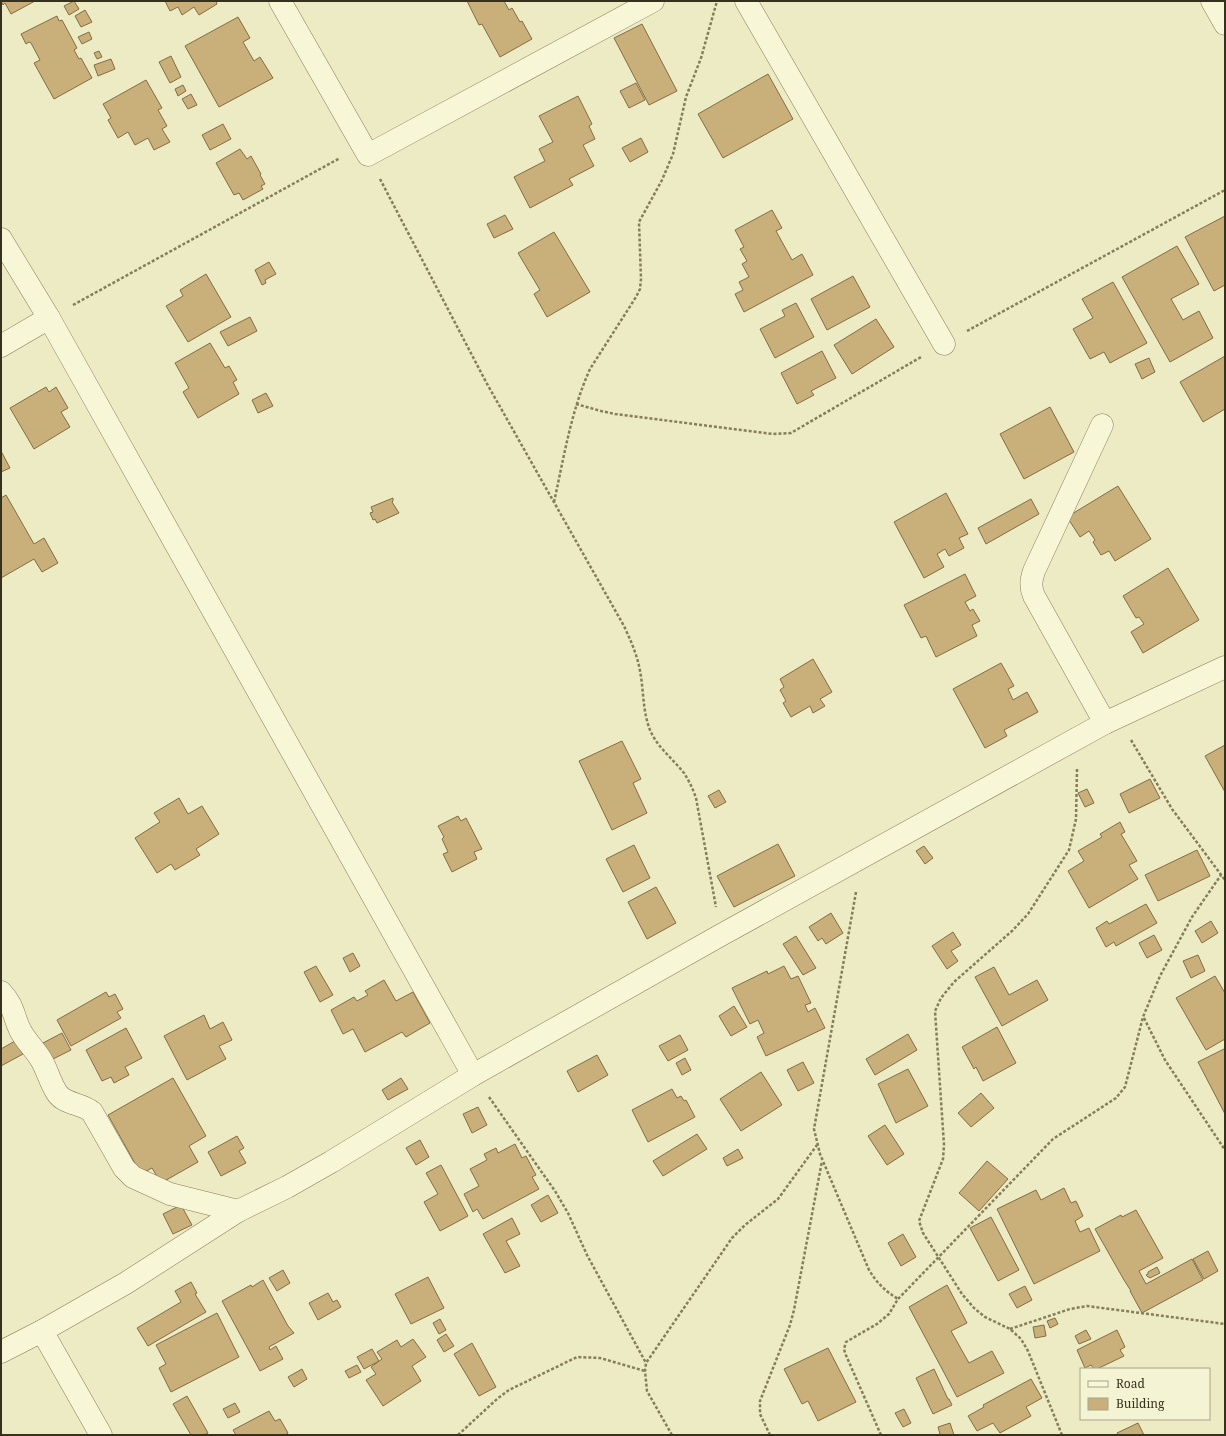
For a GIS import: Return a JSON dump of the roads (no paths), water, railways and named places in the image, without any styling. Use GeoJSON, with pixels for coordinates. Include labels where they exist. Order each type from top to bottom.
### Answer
{"type":"FeatureCollection","features":[{"type":"Feature","properties":{"kind":"street"},"geometry":{"type":"LineString","coordinates":[[280,1],[365,151],[653,1]]}},
{"type":"Feature","properties":{"kind":"street"},"geometry":{"type":"LineString","coordinates":[[746,1],[944,344]]}},
{"type":"Feature","properties":{"kind":"street"},"geometry":{"type":"LineString","coordinates":[[1212,1],[1225,24]]}},
{"type":"Feature","properties":{"kind":"street"},"geometry":{"type":"LineString","coordinates":[[1,239],[49,318],[474,1075]]}},
{"type":"Feature","properties":{"kind":"street"},"geometry":{"type":"LineString","coordinates":[[1,346],[49,318]]}},
{"type":"Feature","properties":{"kind":"street"},"geometry":{"type":"LineString","coordinates":[[1102,425],[1034,571],[1031,581],[1034,596],[1112,720]]}},
{"type":"Feature","properties":{"kind":"street"},"geometry":{"type":"LineString","coordinates":[[1,1352],[42,1331],[126,1283],[238,1211],[287,1187],[331,1162],[474,1075],[721,935],[1112,720],[1225,667]]}},
{"type":"Feature","properties":{"kind":"street"},"geometry":{"type":"LineString","coordinates":[[1,992],[13,1009],[19,1028],[24,1037],[43,1062],[57,1093],[65,1100],[88,1108],[92,1112],[124,1168],[133,1177],[170,1194],[238,1211]]}},
{"type":"Feature","properties":{"kind":"street"},"geometry":{"type":"LineString","coordinates":[[42,1331],[101,1435]]}}]}
